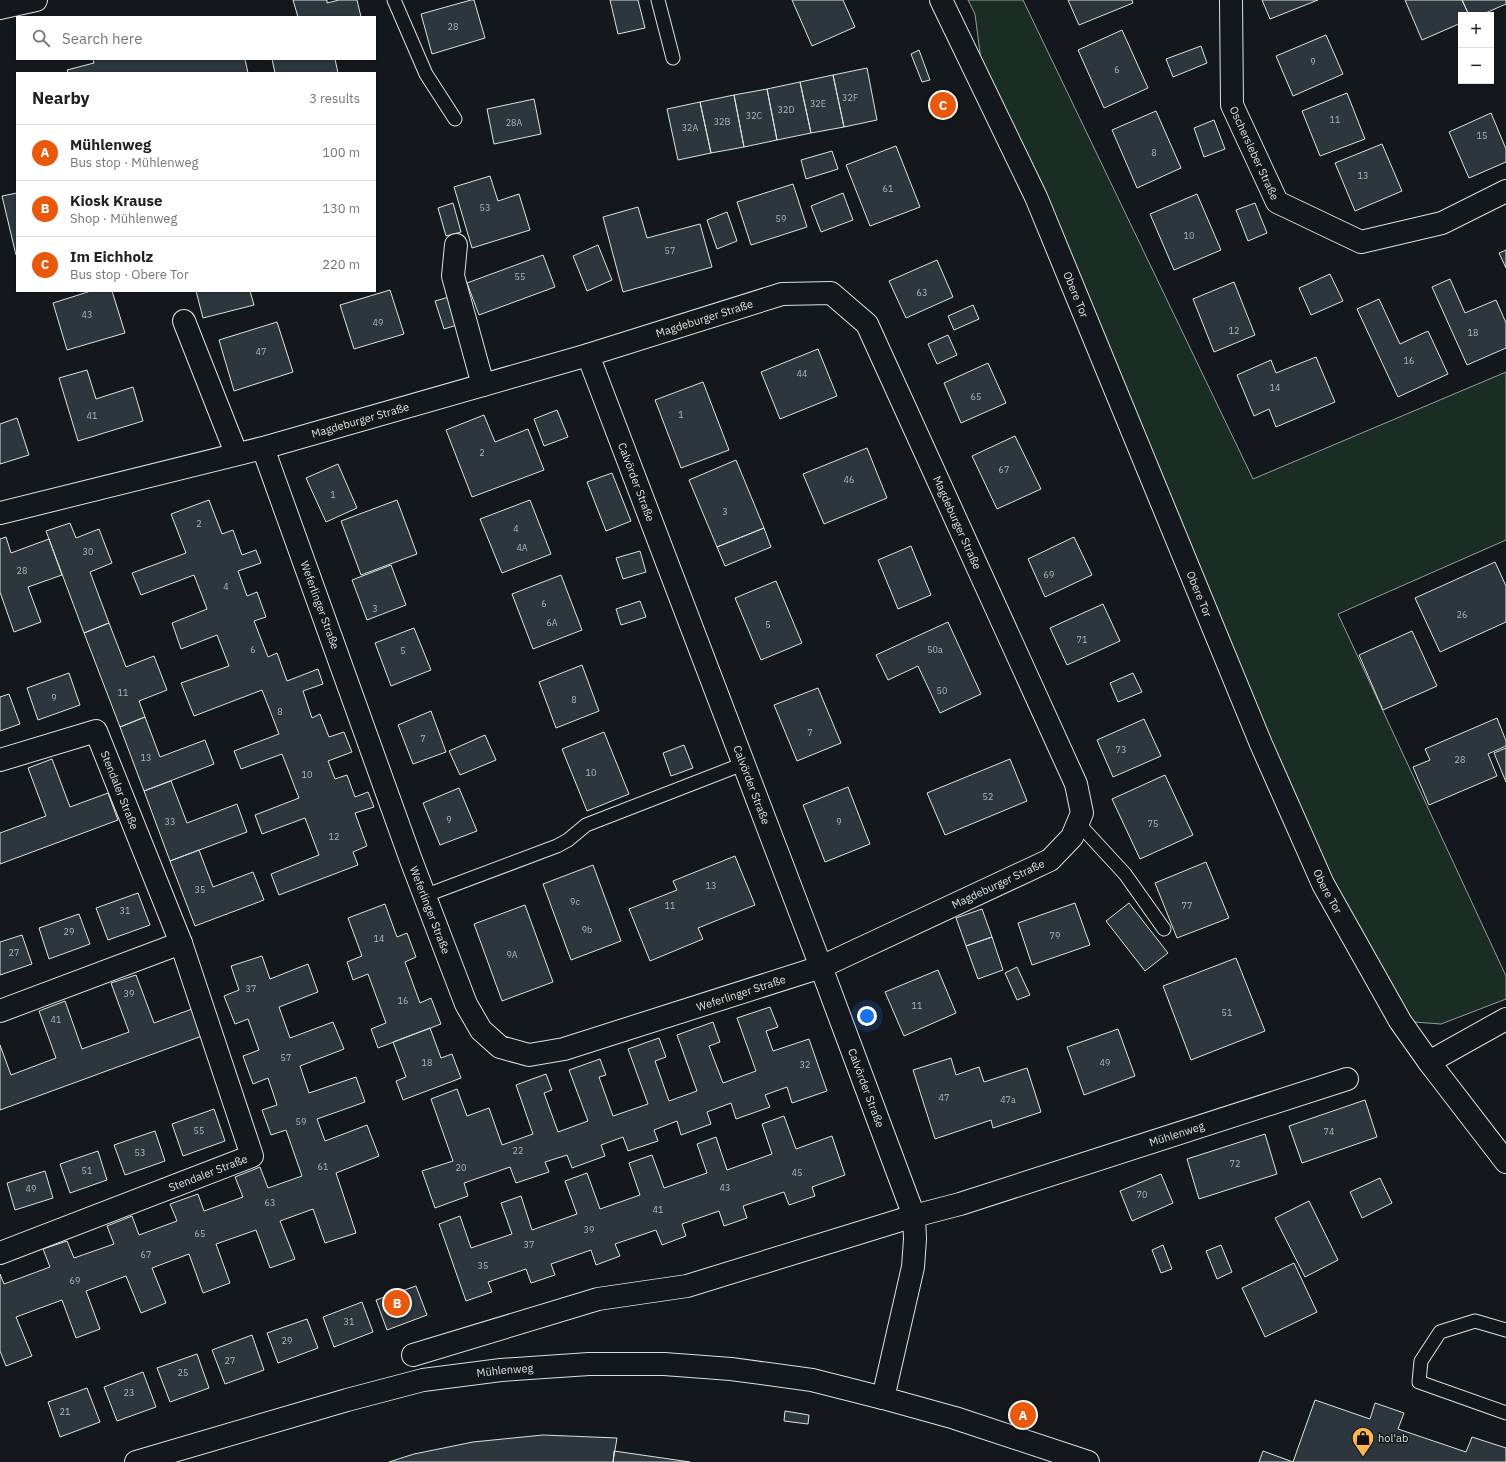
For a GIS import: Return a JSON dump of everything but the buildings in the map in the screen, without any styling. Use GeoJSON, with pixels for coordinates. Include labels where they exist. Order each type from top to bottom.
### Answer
{"type":"FeatureCollection","features":[{"type":"Feature","properties":{"kind":"street"},"geometry":{"type":"LineString","coordinates":[[0,8],[36,0]]}},
{"type":"Feature","properties":{"kind":"street","name":"Obere Tor"},"geometry":{"type":"LineString","coordinates":[[941,0],[1036,197],[1261,744],[1323,884],[1400,1021],[1429,1062],[1506,1162]]}},
{"type":"Feature","properties":{"kind":"street","name":"Oschersleber Straße"},"geometry":{"type":"LineString","coordinates":[[1231,0],[1232,105],[1277,202],[1361,242],[1442,223],[1506,191]]}},
{"type":"Feature","properties":{"kind":"street"},"geometry":{"type":"LineString","coordinates":[[456,245],[453,276],[483,385]]}},
{"type":"Feature","properties":{"kind":"street","name":"Magdeburger Straße"},"geometry":{"type":"LineString","coordinates":[[0,513],[236,453],[263,448],[588,355],[782,294],[831,293],[868,324],[1076,784],[1082,813],[1072,837],[1050,860],[821,967]]}},
{"type":"Feature","properties":{"kind":"street"},"geometry":{"type":"LineString","coordinates":[[184,321],[236,453]]}},
{"type":"Feature","properties":{"kind":"street","name":"Calvörder Straße"},"geometry":{"type":"LineString","coordinates":[[588,355],[914,1216]]}},
{"type":"Feature","properties":{"kind":"street","name":"Weferlinger Straße"},"geometry":{"type":"LineString","coordinates":[[263,448],[424,896],[466,1004],[481,1030],[500,1047],[529,1055],[564,1049],[821,967]]}},
{"type":"Feature","properties":{"kind":"street","name":"Stendaler Straße"},"geometry":{"type":"LineString","coordinates":[[0,760],[96,731],[181,943],[252,1156],[0,1253]]}},
{"type":"Feature","properties":{"kind":"street"},"geometry":{"type":"LineString","coordinates":[[0,1011],[181,943]]}},
{"type":"Feature","properties":{"kind":"street"},"geometry":{"type":"LineString","coordinates":[[1429,1062],[1506,1019]]}},
{"type":"Feature","properties":{"kind":"street","name":"Mühlenweg"},"geometry":{"type":"LineString","coordinates":[[413,1355],[598,1299],[687,1286],[914,1216],[960,1204],[1347,1079]]}},
{"type":"Feature","properties":{"kind":"street"},"geometry":{"type":"LineString","coordinates":[[883,1398],[913,1267],[915,1239],[914,1216]]}},
{"type":"Feature","properties":{"kind":"street","name":"Mühlenweg"},"geometry":{"type":"LineString","coordinates":[[136,1462],[346,1400],[423,1380],[501,1370],[588,1364],[664,1364],[731,1369],[812,1380],[955,1418],[1088,1462]]}},
{"type":"Feature","properties":{"kind":"lane"},"geometry":{"type":"LineString","coordinates":[[394,0],[426,74],[455,119]]}},
{"type":"Feature","properties":{"kind":"lane"},"geometry":{"type":"LineString","coordinates":[[658,0],[673,58]]}},
{"type":"Feature","properties":{"kind":"lane"},"geometry":{"type":"LineString","coordinates":[[424,896],[557,846],[568,840],[586,825],[743,764]]}},
{"type":"Feature","properties":{"kind":"lane"},"geometry":{"type":"LineString","coordinates":[[1078,823],[1125,874],[1164,929]]}},
{"type":"Feature","properties":{"kind":"lane"},"geometry":{"type":"LineString","coordinates":[[1506,1330],[1475,1321],[1440,1332],[1421,1361],[1419,1382],[1506,1414]]}},
{"type":"Feature","properties":{"kind":"green space"},"geometry":{"type":"Polygon","coordinates":[[[968,0],[1023,0],[1253,479],[1506,372],[1506,540],[1338,614],[1506,976],[1506,999],[1441,1024],[1400,1021],[1323,884],[985,91],[975,14],[968,0]]]}},
{"type":"Feature","properties":{"kind":"place","name":"Im Eichholz"},"geometry":{"type":"Point","coordinates":[943,105]}},
{"type":"Feature","properties":{"kind":"place","name":"Kiosk Krause"},"geometry":{"type":"Point","coordinates":[397,1303]}},
{"type":"Feature","properties":{"kind":"place","name":"Mühlenweg"},"geometry":{"type":"Point","coordinates":[1023,1415]}},
{"type":"Feature","properties":{"kind":"place","name":"hol'ab"},"geometry":{"type":"Point","coordinates":[1363,1458]}}]}
